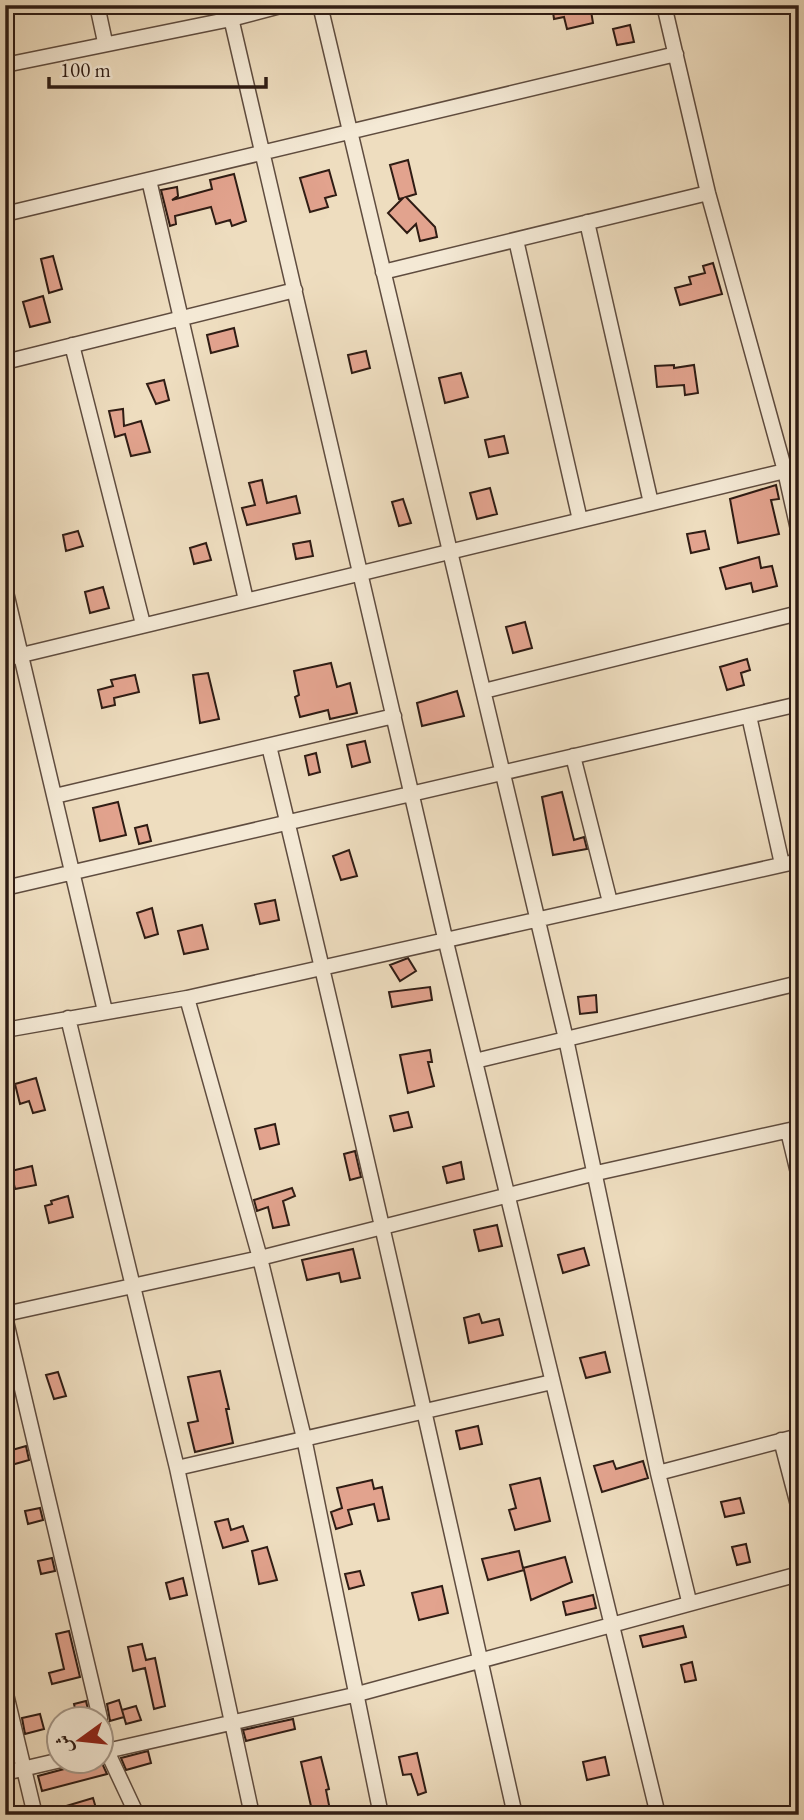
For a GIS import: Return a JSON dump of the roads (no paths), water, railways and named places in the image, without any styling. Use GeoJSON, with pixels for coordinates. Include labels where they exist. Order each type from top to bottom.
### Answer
{"type":"FeatureCollection","features":[{"type":"Feature","properties":{"kind":"street"},"geometry":{"type":"LineString","coordinates":[[97,5],[105,42]]}},
{"type":"Feature","properties":{"kind":"street"},"geometry":{"type":"LineString","coordinates":[[5,48],[7,64],[229,12],[284,5]]}},
{"type":"Feature","properties":{"kind":"street"},"geometry":{"type":"LineString","coordinates":[[320,5],[566,1039],[592,1174],[657,1473],[690,1601]]}},
{"type":"Feature","properties":{"kind":"street"},"geometry":{"type":"LineString","coordinates":[[664,5],[708,193],[785,471],[799,534]]}},
{"type":"Feature","properties":{"kind":"street"},"geometry":{"type":"LineString","coordinates":[[229,12],[445,938],[658,1815]]}},
{"type":"Feature","properties":{"kind":"street"},"geometry":{"type":"LineString","coordinates":[[5,214],[676,54]]}},
{"type":"Feature","properties":{"kind":"street"},"geometry":{"type":"LineString","coordinates":[[149,180],[178,319],[246,600]]}},
{"type":"Feature","properties":{"kind":"street"},"geometry":{"type":"LineString","coordinates":[[383,272],[708,193]]}},
{"type":"Feature","properties":{"kind":"street"},"geometry":{"type":"LineString","coordinates":[[587,222],[650,503]]}},
{"type":"Feature","properties":{"kind":"street"},"geometry":{"type":"LineString","coordinates":[[516,240],[580,520]]}},
{"type":"Feature","properties":{"kind":"street"},"geometry":{"type":"LineString","coordinates":[[5,362],[295,290]]}},
{"type":"Feature","properties":{"kind":"street"},"geometry":{"type":"LineString","coordinates":[[72,345],[143,624]]}},
{"type":"Feature","properties":{"kind":"street"},"geometry":{"type":"LineString","coordinates":[[5,659],[785,471]]}},
{"type":"Feature","properties":{"kind":"street"},"geometry":{"type":"LineString","coordinates":[[5,587],[105,1011]]}},
{"type":"Feature","properties":{"kind":"street"},"geometry":{"type":"LineString","coordinates":[[484,691],[799,613]]}},
{"type":"Feature","properties":{"kind":"street"},"geometry":{"type":"LineString","coordinates":[[5,888],[799,704]]}},
{"type":"Feature","properties":{"kind":"street"},"geometry":{"type":"LineString","coordinates":[[55,796],[394,716]]}},
{"type":"Feature","properties":{"kind":"street"},"geometry":{"type":"LineString","coordinates":[[749,716],[782,864]]}},
{"type":"Feature","properties":{"kind":"street"},"geometry":{"type":"LineString","coordinates":[[269,746],[384,1225],[422,1413],[515,1815]]}},
{"type":"Feature","properties":{"kind":"street"},"geometry":{"type":"LineString","coordinates":[[573,756],[610,902]]}},
{"type":"Feature","properties":{"kind":"street"},"geometry":{"type":"LineString","coordinates":[[5,1030],[187,998],[537,917],[799,861]]}},
{"type":"Feature","properties":{"kind":"street"},"geometry":{"type":"LineString","coordinates":[[475,1061],[799,983]]}},
{"type":"Feature","properties":{"kind":"street"},"geometry":{"type":"LineString","coordinates":[[187,998],[260,1258],[304,1438],[354,1695],[381,1815]]}},
{"type":"Feature","properties":{"kind":"street"},"geometry":{"type":"LineString","coordinates":[[68,1017],[135,1284],[252,1815]]}},
{"type":"Feature","properties":{"kind":"street"},"geometry":{"type":"LineString","coordinates":[[97,1704],[5,1315],[260,1258],[592,1174],[793,1130],[799,1177]]}},
{"type":"Feature","properties":{"kind":"street"},"geometry":{"type":"LineString","coordinates":[[177,1468],[552,1382]]}},
{"type":"Feature","properties":{"kind":"street"},"geometry":{"type":"LineString","coordinates":[[657,1473],[799,1436]]}},
{"type":"Feature","properties":{"kind":"street"},"geometry":{"type":"LineString","coordinates":[[781,1440],[799,1509]]}},
{"type":"Feature","properties":{"kind":"street"},"geometry":{"type":"LineString","coordinates":[[116,1749],[354,1695],[611,1627],[690,1601],[799,1574]]}},
{"type":"Feature","properties":{"kind":"street"},"geometry":{"type":"LineString","coordinates":[[5,1690],[35,1815]]}},
{"type":"Feature","properties":{"kind":"street"},"geometry":{"type":"LineString","coordinates":[[5,1773],[46,1763]]}},
{"type":"Feature","properties":{"kind":"street"},"geometry":{"type":"LineString","coordinates":[[115,1774],[136,1815]]}}]}
